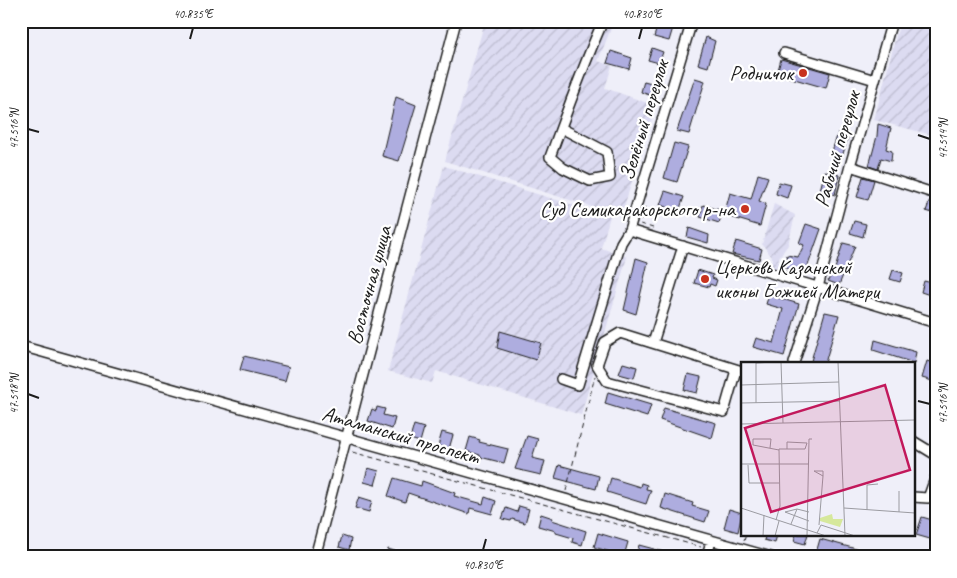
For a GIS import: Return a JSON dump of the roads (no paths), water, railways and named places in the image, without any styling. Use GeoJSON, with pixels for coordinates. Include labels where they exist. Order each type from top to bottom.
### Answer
{"type":"FeatureCollection","features":[{"type":"Feature","properties":{"kind":"street","name":"Восточная улица"},"geometry":{"type":"LineString","coordinates":[[315,557],[456,21]]}},
{"type":"Feature","properties":{"kind":"street"},"geometry":{"type":"LineString","coordinates":[[561,128],[607,152],[610,177],[590,181],[563,168],[550,157],[588,55],[603,21]]}},
{"type":"Feature","properties":{"kind":"street","name":"Зелёный переулок"},"geometry":{"type":"LineString","coordinates":[[562,379],[578,385],[621,243],[629,230],[692,21]]}},
{"type":"Feature","properties":{"kind":"street","name":"Рабочий переулок"},"geometry":{"type":"LineString","coordinates":[[794,362],[818,287],[850,166],[892,21]]}},
{"type":"Feature","properties":{"kind":"street"},"geometry":{"type":"LineString","coordinates":[[784,53],[875,80]]}},
{"type":"Feature","properties":{"kind":"street"},"geometry":{"type":"LineString","coordinates":[[850,166],[936,194]]}},
{"type":"Feature","properties":{"kind":"street"},"geometry":{"type":"LineString","coordinates":[[629,230],[936,323]]}},
{"type":"Feature","properties":{"kind":"street"},"geometry":{"type":"LineString","coordinates":[[653,343],[683,246]]}},
{"type":"Feature","properties":{"kind":"street"},"geometry":{"type":"LineString","coordinates":[[620,333],[653,343],[739,371],[724,412],[607,381],[598,366],[605,342],[620,333]]}},
{"type":"Feature","properties":{"kind":"street","name":"Атаманский проспект"},"geometry":{"type":"LineString","coordinates":[[21,346],[771,557]]}},
{"type":"Feature","properties":{"kind":"street"},"geometry":{"type":"LineString","coordinates":[[914,442],[936,455]]}},
{"type":"Feature","properties":{"kind":"street"},"geometry":{"type":"LineString","coordinates":[[914,497],[928,498],[936,476]]}},
{"type":"Feature","properties":{"kind":"street"},"geometry":{"type":"LineString","coordinates":[[708,553],[711,540]]}},
{"type":"Feature","properties":{"kind":"place","name":"Родничок"},"geometry":{"type":"Point","coordinates":[803,73]}},
{"type":"Feature","properties":{"kind":"place","name":"Суд Семикаракорского р-на"},"geometry":{"type":"Point","coordinates":[745,209]}},
{"type":"Feature","properties":{"kind":"place","name":"Церковь Казанской иконы Божией Матери"},"geometry":{"type":"Point","coordinates":[705,279]}}]}
